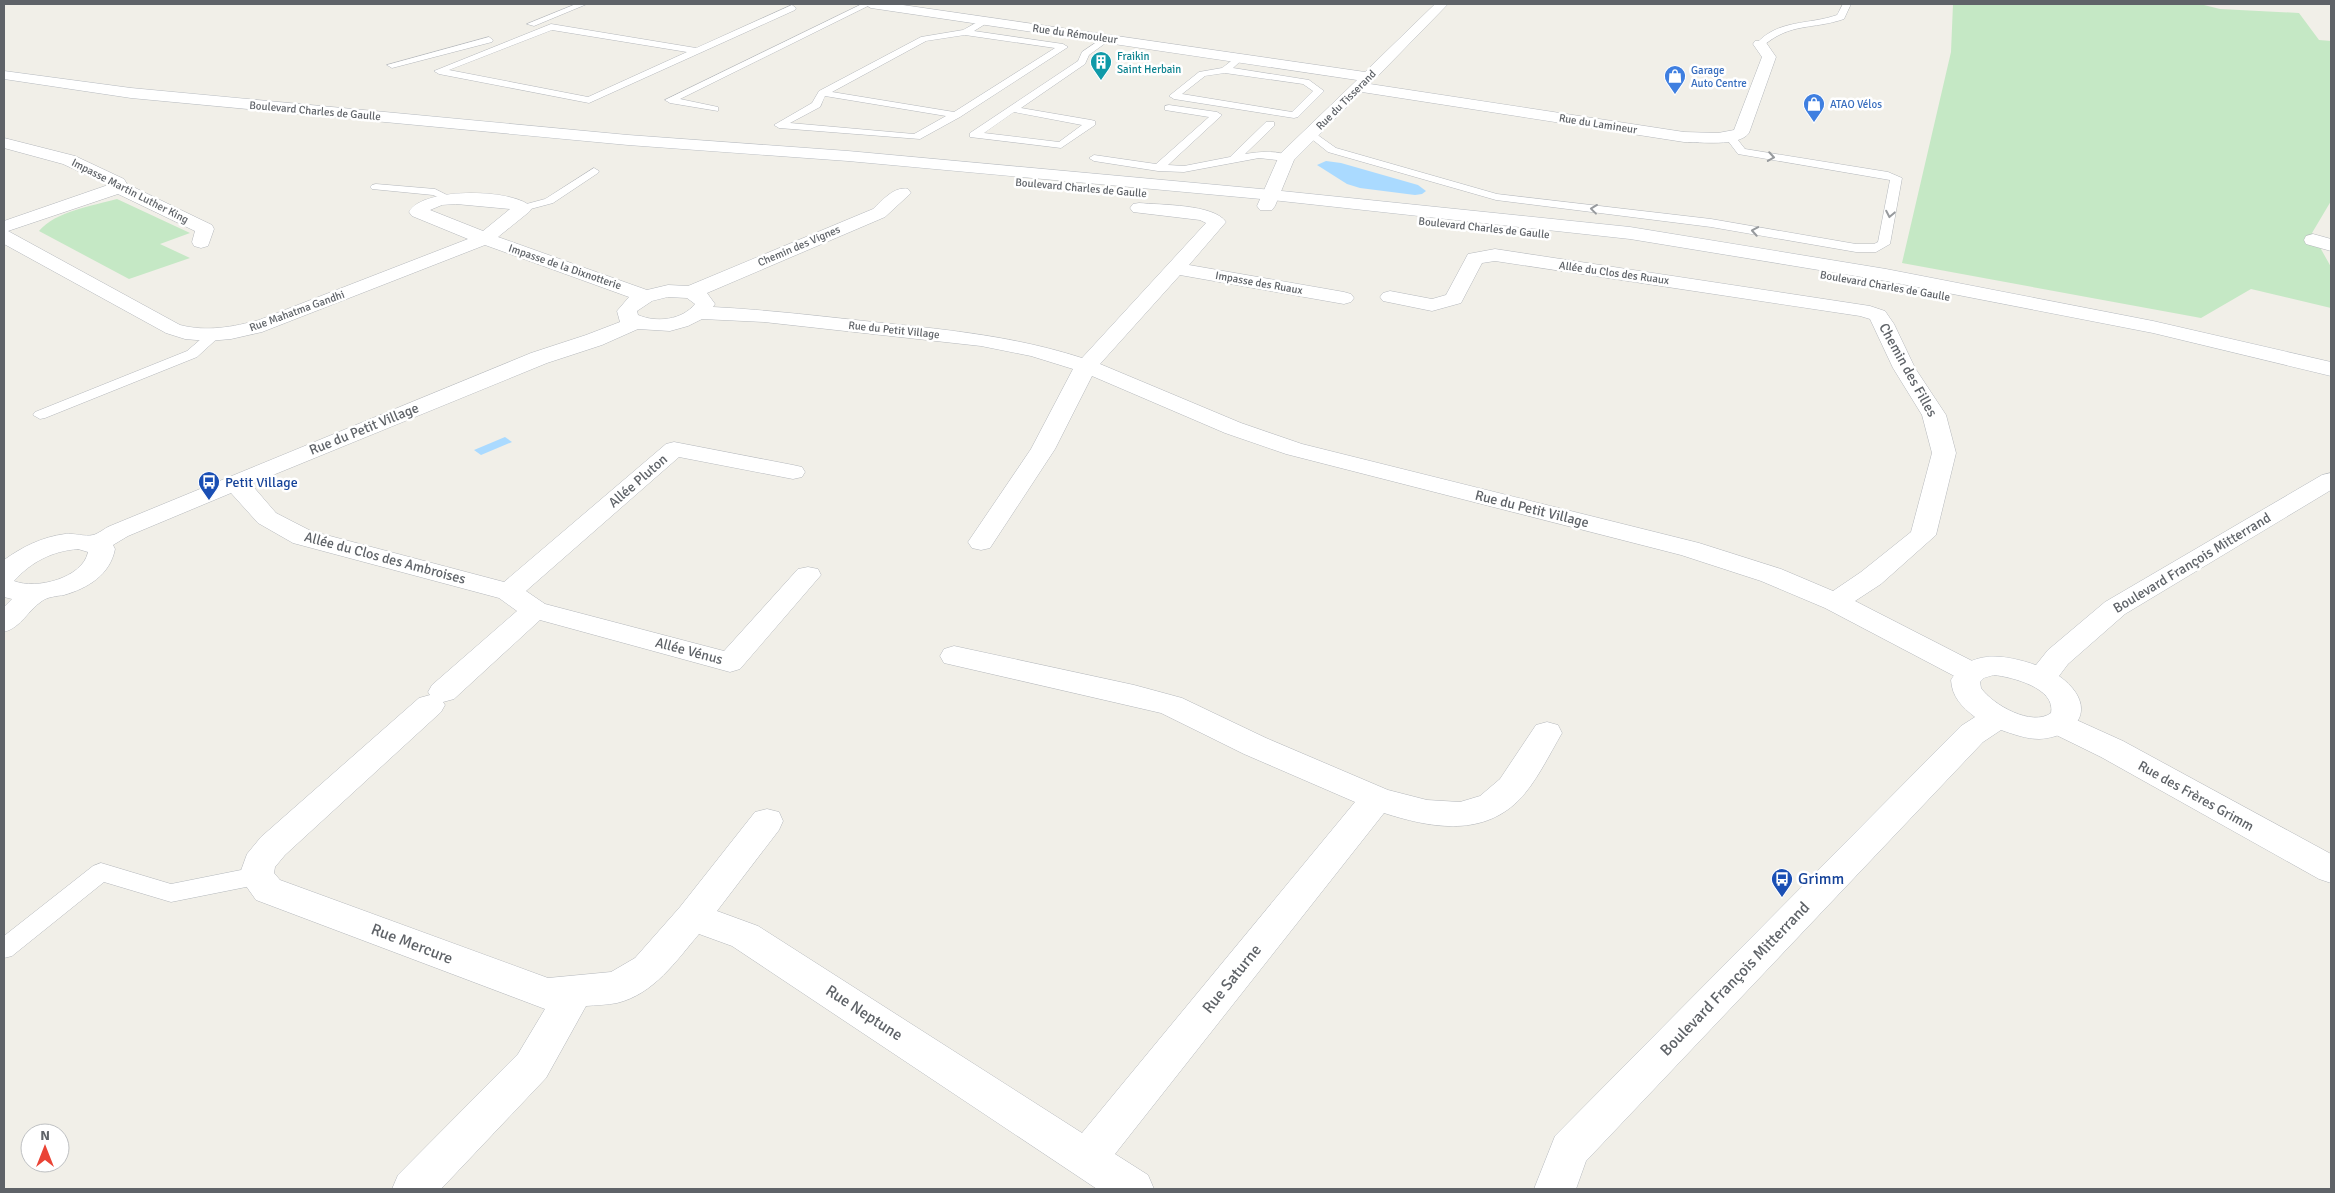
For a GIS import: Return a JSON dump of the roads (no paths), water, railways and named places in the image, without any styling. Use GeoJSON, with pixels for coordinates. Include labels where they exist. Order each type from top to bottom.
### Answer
{"type":"FeatureCollection","features":[{"type":"Feature","properties":{"kind":"street","name":"Rue du Rémouleur"},"geometry":{"type":"LineString","coordinates":[[869,4],[1239,58],[1364,82]]}},
{"type":"Feature","properties":{"kind":"street","name":"Rue du Tisserand"},"geometry":{"type":"LineString","coordinates":[[1269,201],[1286,158],[1442,4]]}},
{"type":"Feature","properties":{"kind":"street"},"geometry":{"type":"LineString","coordinates":[[980,20],[995,8]]}},
{"type":"Feature","properties":{"kind":"street"},"geometry":{"type":"LineString","coordinates":[[1730,137],[1742,133],[1769,56],[1760,44]]}},
{"type":"Feature","properties":{"kind":"street","name":"Boulevard Charles de Gaulle"},"geometry":{"type":"LineString","coordinates":[[4,75],[131,93],[628,140],[822,164],[1630,233],[1743,250],[1886,275],[2134,324],[2331,369]]}},
{"type":"Feature","properties":{"kind":"street","name":"Rue du Lamineur"},"geometry":{"type":"LineString","coordinates":[[1364,82],[1684,137],[1730,137]]}},
{"type":"Feature","properties":{"kind":"street","name":"Impasse Martin Luther King"},"geometry":{"type":"LineString","coordinates":[[6,145],[70,160],[118,183],[118,187],[205,228],[201,242]]}},
{"type":"Feature","properties":{"kind":"street"},"geometry":{"type":"LineString","coordinates":[[4,227],[101,196],[118,187]]}},
{"type":"Feature","properties":{"kind":"street","name":"Chemin des Vignes"},"geometry":{"type":"LineString","coordinates":[[635,322],[663,325],[678,322],[694,303],[879,213],[902,194]]}},
{"type":"Feature","properties":{"kind":"street","name":"Impasse de la Dixnotterie"},"geometry":{"type":"LineString","coordinates":[[523,208],[512,204],[447,198],[428,204],[420,208],[418,212],[485,239],[646,296]]}},
{"type":"Feature","properties":{"kind":"street","name":"Boulevard Charles de Gaulle"},"geometry":{"type":"LineString","coordinates":[[1269,201],[1649,248],[1824,274],[2118,330],[2331,379]]}},
{"type":"Feature","properties":{"kind":"street","name":"Impasse de la Dixnotterie"},"geometry":{"type":"LineString","coordinates":[[485,239],[523,208]]}},
{"type":"Feature","properties":{"kind":"street"},"geometry":{"type":"LineString","coordinates":[[981,542],[1043,449],[1086,366],[1217,222],[1205,216],[1138,208]]}},
{"type":"Feature","properties":{"kind":"street","name":"Rue Mahatma Gandhi"},"geometry":{"type":"LineString","coordinates":[[4,236],[173,328],[188,334],[213,336],[236,333],[266,324],[485,239]]}},
{"type":"Feature","properties":{"kind":"street","name":"Allée du Clos des Ruaux"},"geometry":{"type":"LineString","coordinates":[[1390,296],[1432,304],[1454,299],[1474,258],[1495,256],[1863,310]]}},
{"type":"Feature","properties":{"kind":"street","name":"Impasse des Ruaux"},"geometry":{"type":"LineString","coordinates":[[1174,268],[1344,298]]}},
{"type":"Feature","properties":{"kind":"street","name":"Rue du Petit Village"},"geometry":{"type":"LineString","coordinates":[[646,296],[668,291],[694,303],[764,316],[981,340],[1035,350],[1086,366],[1224,424],[1294,449],[1690,549],[1771,574],[1835,602],[1970,672]]}},
{"type":"Feature","properties":{"kind":"street"},"geometry":{"type":"LineString","coordinates":[[635,322],[629,318],[627,311],[631,304],[646,296]]}},
{"type":"Feature","properties":{"kind":"street","name":"Chemin des Filles"},"geometry":{"type":"LineString","coordinates":[[1835,602],[1871,578],[1922,535],[1944,453],[1934,415],[1904,368],[1884,324],[1878,315],[1863,310]]}},
{"type":"Feature","properties":{"kind":"street","name":"Rue du Petit Village"},"geometry":{"type":"LineString","coordinates":[[96,544],[119,531],[235,482],[539,358],[594,340],[635,322]]}},
{"type":"Feature","properties":{"kind":"street","name":"Allée Pluton"},"geometry":{"type":"LineString","coordinates":[[522,601],[674,449],[793,472]]}},
{"type":"Feature","properties":{"kind":"street","name":"Boulevard François Mitterrand"},"geometry":{"type":"LineString","coordinates":[[2042,678],[2058,657],[2115,608],[2331,480]]}},
{"type":"Feature","properties":{"kind":"street","name":"Allée du Clos des Ambroises"},"geometry":{"type":"LineString","coordinates":[[235,482],[267,518],[302,537],[522,601]]}},
{"type":"Feature","properties":{"kind":"street"},"geometry":{"type":"LineString","coordinates":[[83,541],[96,544],[102,549],[103,556],[97,566],[84,576],[65,586],[34,593],[10,591],[6,573],[26,555],[64,542],[83,541]]}},
{"type":"Feature","properties":{"kind":"street","name":"Allée Vénus"},"geometry":{"type":"LineString","coordinates":[[522,601],[730,662],[808,575]]}},
{"type":"Feature","properties":{"kind":"street"},"geometry":{"type":"LineString","coordinates":[[4,623],[34,593]]}},
{"type":"Feature","properties":{"kind":"street"},"geometry":{"type":"LineString","coordinates":[[256,876],[259,863],[273,846],[436,699],[522,601]]}},
{"type":"Feature","properties":{"kind":"street"},"geometry":{"type":"LineString","coordinates":[[954,656],[1134,694],[1171,705],[1255,746],[1377,798],[1415,811],[1449,816],[1483,809],[1506,792],[1547,733]]}},
{"type":"Feature","properties":{"kind":"street"},"geometry":{"type":"LineString","coordinates":[[1986,666],[2008,666],[2042,678],[2054,687],[2066,702],[2068,708],[2067,717],[2061,724],[2048,728],[2015,725],[1997,718],[1980,707],[1968,694],[1965,682],[1970,672],[1986,666]]}},
{"type":"Feature","properties":{"kind":"street","name":"Boulevard François Mitterrand"},"geometry":{"type":"LineString","coordinates":[[1555,1189],[1568,1150],[1972,734],[1997,718]]}},
{"type":"Feature","properties":{"kind":"street","name":"Rue des Frères Grimm"},"geometry":{"type":"LineString","coordinates":[[2061,724],[2112,749],[2331,870]]}},
{"type":"Feature","properties":{"kind":"street","name":"Rue Saturne"},"geometry":{"type":"LineString","coordinates":[[1086,1159],[1377,798]]}},
{"type":"Feature","properties":{"kind":"street"},"geometry":{"type":"LineString","coordinates":[[692,917],[767,821]]}},
{"type":"Feature","properties":{"kind":"street","name":"Rue Mercure"},"geometry":{"type":"LineString","coordinates":[[256,876],[268,890],[548,994],[574,993],[617,987],[648,968],[692,917]]}},
{"type":"Feature","properties":{"kind":"street","name":"Rue Neptune"},"geometry":{"type":"LineString","coordinates":[[692,917],[746,936],[1133,1189]]}},
{"type":"Feature","properties":{"kind":"street"},"geometry":{"type":"LineString","coordinates":[[413,1189],[532,1066],[574,993]]}},
{"type":"Feature","properties":{"kind":"lane"},"geometry":{"type":"LineString","coordinates":[[522,28],[583,4]]}},
{"type":"Feature","properties":{"kind":"lane"},"geometry":{"type":"LineString","coordinates":[[714,109],[670,100],[869,4]]}},
{"type":"Feature","properties":{"kind":"lane"},"geometry":{"type":"LineString","coordinates":[[1760,44],[1774,32],[1784,28],[1831,21],[1841,17],[1847,4]]}},
{"type":"Feature","properties":{"kind":"lane"},"geometry":{"type":"LineString","coordinates":[[775,5],[797,6]]}},
{"type":"Feature","properties":{"kind":"lane"},"geometry":{"type":"LineString","coordinates":[[696,51],[551,27],[439,71],[589,100],[797,6]]}},
{"type":"Feature","properties":{"kind":"lane"},"geometry":{"type":"LineString","coordinates":[[965,32],[980,20]]}},
{"type":"Feature","properties":{"kind":"lane"},"geometry":{"type":"LineString","coordinates":[[965,32],[1063,47],[956,115],[916,137],[779,125],[816,105],[822,93],[924,39],[965,32]]}},
{"type":"Feature","properties":{"kind":"lane"},"geometry":{"type":"LineString","coordinates":[[392,66],[478,45],[495,38]]}},
{"type":"Feature","properties":{"kind":"lane"},"geometry":{"type":"LineString","coordinates":[[1012,109],[1091,123],[1061,145],[974,135],[1012,109],[1082,62],[1085,54],[1107,39]]}},
{"type":"Feature","properties":{"kind":"lane"},"geometry":{"type":"LineString","coordinates":[[1225,70],[1306,82],[1319,91],[1294,115],[1174,96],[1202,74],[1225,70],[1239,58]]}},
{"type":"Feature","properties":{"kind":"lane"},"geometry":{"type":"LineString","coordinates":[[822,93],[956,115]]}},
{"type":"Feature","properties":{"kind":"lane"},"geometry":{"type":"LineString","coordinates":[[1158,168],[1217,115],[1169,108]]}},
{"type":"Feature","properties":{"kind":"lane"},"geometry":{"type":"LineString","coordinates":[[1234,159],[1270,124]]}},
{"type":"Feature","properties":{"kind":"lane"},"geometry":{"type":"LineString","coordinates":[[1312,134],[1332,150],[1496,197],[1711,223],[1856,248],[1876,248],[1884,244],[1896,178],[1888,174],[1742,152],[1730,137]]}},
{"type":"Feature","properties":{"kind":"lane"},"geometry":{"type":"LineString","coordinates":[[1094,158],[1158,168],[1184,169],[1258,155],[1286,158]]}},
{"type":"Feature","properties":{"kind":"lane","name":"Impasse de la Dixnotterie"},"geometry":{"type":"LineString","coordinates":[[523,208],[549,202],[594,170]]}},
{"type":"Feature","properties":{"kind":"lane","name":"Impasse de la Dixnotterie"},"geometry":{"type":"LineString","coordinates":[[376,187],[435,192],[447,198]]}},
{"type":"Feature","properties":{"kind":"lane"},"geometry":{"type":"LineString","coordinates":[[40,415],[192,354],[213,336]]}},
{"type":"Feature","properties":{"kind":"lane"},"geometry":{"type":"LineString","coordinates":[[4,949],[101,872],[171,893],[256,876]]}},
{"type":"Feature","properties":{"kind":"water"},"geometry":{"type":"Polygon","coordinates":[[[1326,161],[1341,163],[1418,185],[1426,191],[1415,195],[1360,188],[1347,184],[1317,165],[1326,161]]]}},
{"type":"Feature","properties":{"kind":"water"},"geometry":{"type":"Polygon","coordinates":[[[505,437],[512,442],[481,455],[474,450],[505,437]]]}},
{"type":"Feature","properties":{"kind":"place","name":"Fraikin Saint Herbain"},"geometry":{"type":"Point","coordinates":[1101,81]}},
{"type":"Feature","properties":{"kind":"place","name":"Garage Auto Centre"},"geometry":{"type":"Point","coordinates":[1675,95]}},
{"type":"Feature","properties":{"kind":"place","name":"ATAO Vélos"},"geometry":{"type":"Point","coordinates":[1814,123]}},
{"type":"Feature","properties":{"kind":"place","name":"Petit Village"},"geometry":{"type":"Point","coordinates":[209,501]}},
{"type":"Feature","properties":{"kind":"place","name":"Grimm"},"geometry":{"type":"Point","coordinates":[1782,898]}}]}
